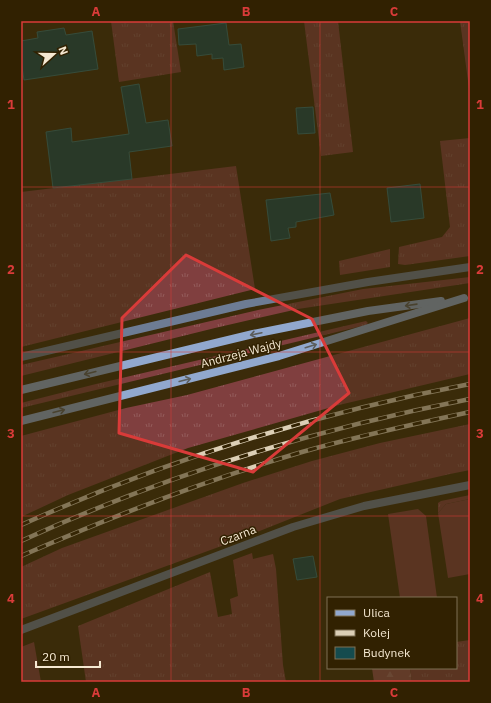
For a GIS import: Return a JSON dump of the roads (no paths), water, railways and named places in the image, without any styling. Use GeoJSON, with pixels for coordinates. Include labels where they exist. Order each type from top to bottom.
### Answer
{"type":"FeatureCollection","features":[{"type":"Feature","properties":{"kind":"main road","name":"Andrzeja Wajdy"},"geometry":{"type":"LineString","coordinates":[[21,390],[253,334],[368,311],[467,298]]}},
{"type":"Feature","properties":{"kind":"main road","name":"Andrzeja Wajdy"},"geometry":{"type":"LineString","coordinates":[[21,421],[279,356],[467,298]]}},
{"type":"Feature","properties":{"kind":"street"},"geometry":{"type":"LineString","coordinates":[[21,357],[246,304],[368,282],[470,267]]}},
{"type":"Feature","properties":{"kind":"street","name":"Czarna"},"geometry":{"type":"LineString","coordinates":[[21,630],[293,527],[364,506],[470,485]]}},
{"type":"Feature","properties":{"kind":"railway"},"geometry":{"type":"LineString","coordinates":[[21,525],[130,480],[241,441],[355,409],[470,384]]}},
{"type":"Feature","properties":{"kind":"railway"},"geometry":{"type":"LineString","coordinates":[[21,541],[75,517],[129,496],[185,475],[241,457],[355,425],[470,399]]}},
{"type":"Feature","properties":{"kind":"railway"},"geometry":{"type":"LineString","coordinates":[[21,556],[90,527],[231,474],[302,452],[344,441],[470,412]]}}]}
